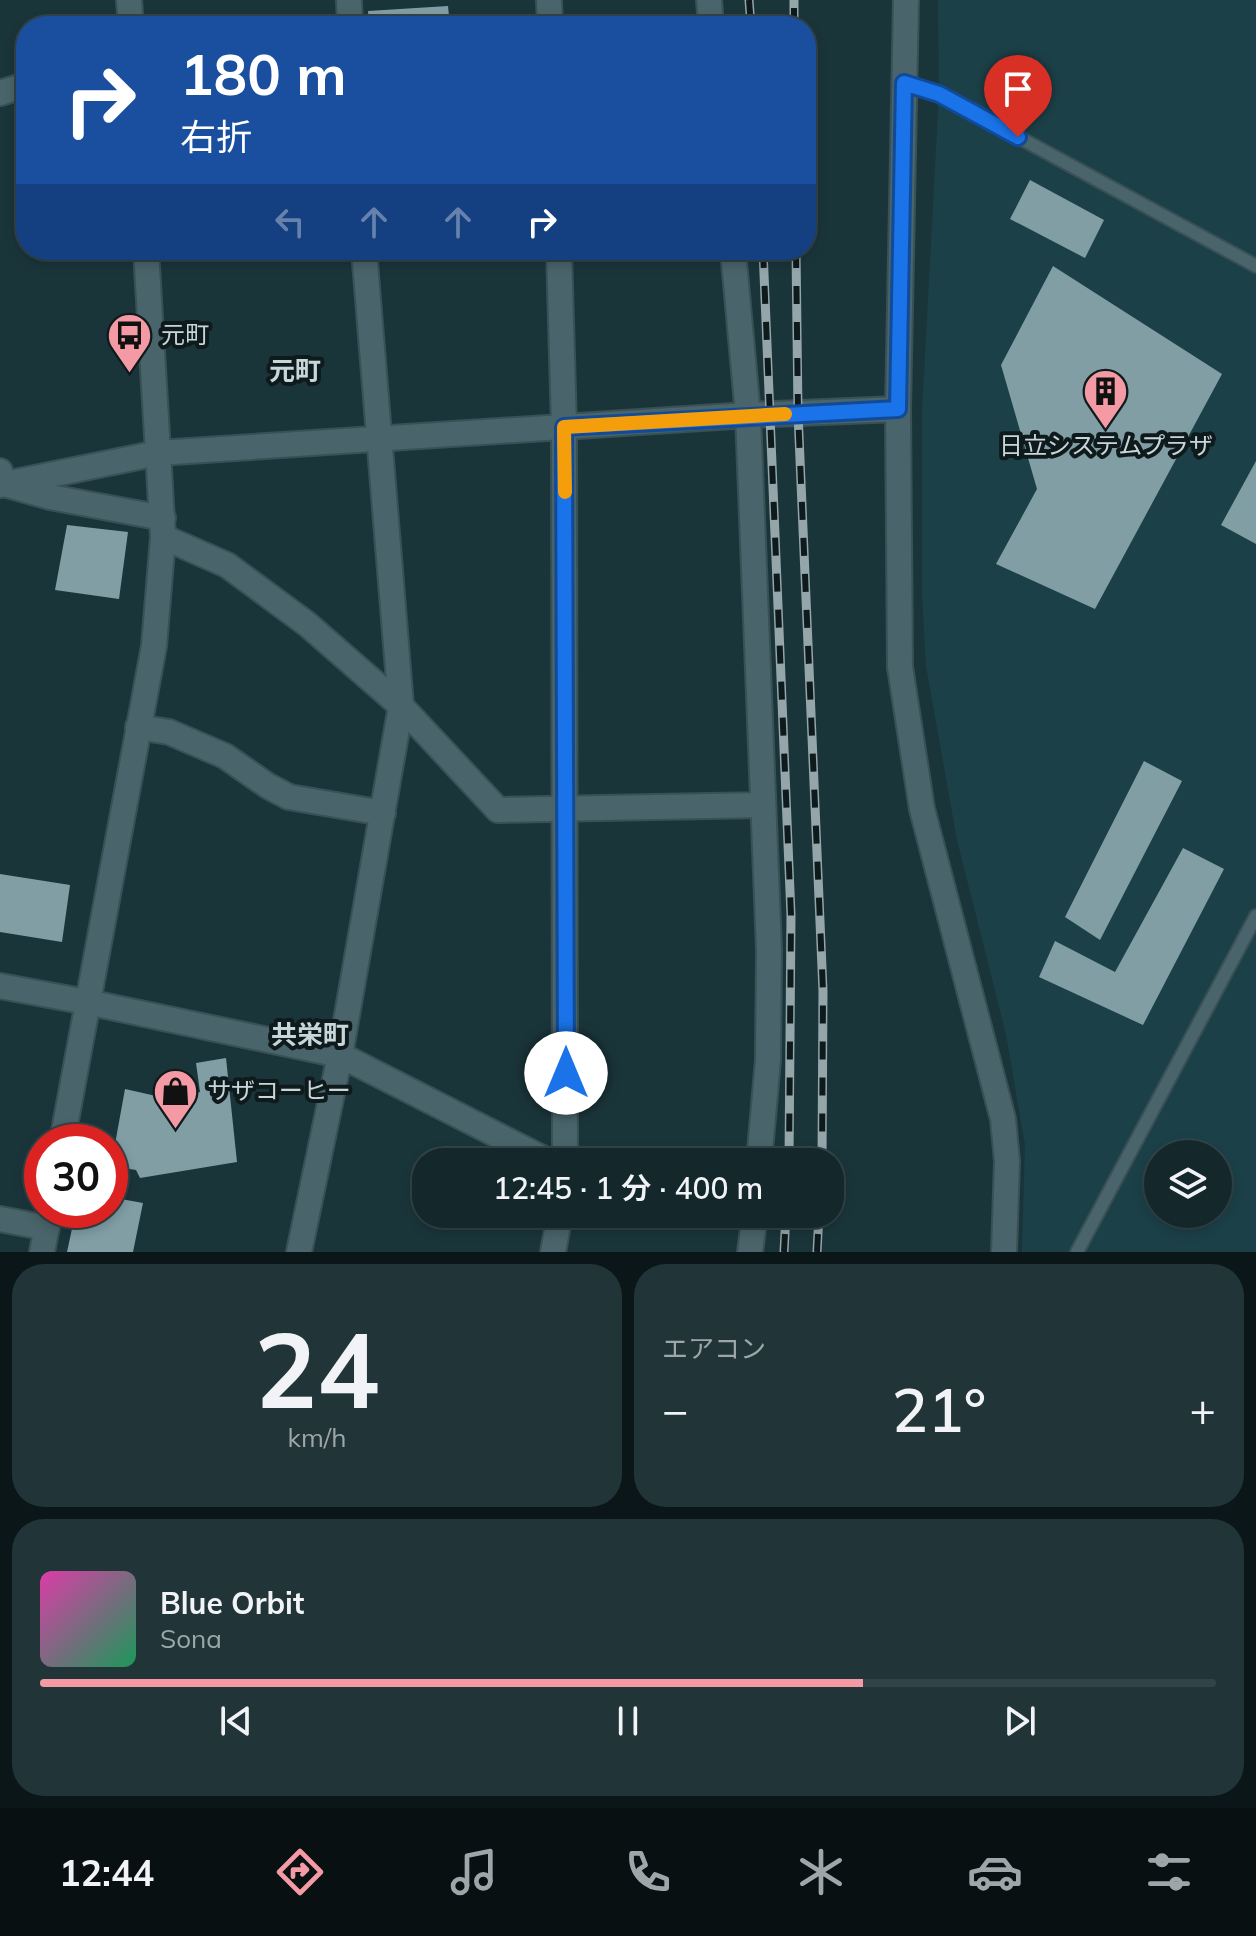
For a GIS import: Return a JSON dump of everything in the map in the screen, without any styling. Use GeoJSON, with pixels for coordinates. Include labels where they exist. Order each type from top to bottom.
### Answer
{"type":"FeatureCollection","features":[{"type":"Feature","properties":{"kind":"street"},"geometry":{"type":"LineString","coordinates":[[906,0],[898,409],[900,667],[922,809],[1003,1119],[1007,1161],[1004,1252]]}},
{"type":"Feature","properties":{"kind":"street"},"geometry":{"type":"LineString","coordinates":[[65,1124],[154,646],[163,527],[147,260]]}},
{"type":"Feature","properties":{"kind":"street"},"geometry":{"type":"LineString","coordinates":[[299,1252],[340,1055],[401,706],[365,260]]}},
{"type":"Feature","properties":{"kind":"street"},"geometry":{"type":"LineString","coordinates":[[559,260],[567,808],[565,1148]]}},
{"type":"Feature","properties":{"kind":"street"},"geometry":{"type":"LineString","coordinates":[[734,260],[748,415],[769,950],[768,1060],[760,1148]]}},
{"type":"Feature","properties":{"kind":"street"},"geometry":{"type":"LineString","coordinates":[[1,480],[158,453],[748,415],[898,409]]}},
{"type":"Feature","properties":{"kind":"street"},"geometry":{"type":"LineString","coordinates":[[1,480],[50,497],[163,527],[227,565],[307,624],[401,706],[498,810],[763,805]]}},
{"type":"Feature","properties":{"kind":"street"},"geometry":{"type":"LineString","coordinates":[[138,727],[169,732],[225,756],[289,797],[383,813]]}},
{"type":"Feature","properties":{"kind":"street"},"geometry":{"type":"LineString","coordinates":[[0,986],[340,1055],[523,1148]]}},
{"type":"Feature","properties":{"kind":"street"},"geometry":{"type":"LineString","coordinates":[[0,1219],[46,1230]]}},
{"type":"Feature","properties":{"kind":"street"},"geometry":{"type":"LineString","coordinates":[[553,1252],[557,1228]]}},
{"type":"Feature","properties":{"kind":"street"},"geometry":{"type":"LineString","coordinates":[[750,1252],[753,1228]]}},
{"type":"Feature","properties":{"kind":"lane"},"geometry":{"type":"LineString","coordinates":[[904,83],[939,94],[1256,266]]}},
{"type":"Feature","properties":{"kind":"lane"},"geometry":{"type":"LineString","coordinates":[[1077,1252],[1256,916]]}},
{"type":"Feature","properties":{"kind":"shaded area"},"geometry":{"type":"Polygon","coordinates":[[[938,0],[1256,0],[1256,1252],[1022,1252],[1025,1145],[1006,1034],[957,840],[926,666],[922,592],[922,412],[939,94],[938,0]]]}},
{"type":"Feature","properties":{"kind":"building"},"geometry":{"type":"Polygon","coordinates":[[[448,6],[449,16],[368,16],[368,11],[448,6]]]}},
{"type":"Feature","properties":{"kind":"building"},"geometry":{"type":"Polygon","coordinates":[[[1030,180],[1104,220],[1085,258],[1010,219],[1030,180]]]}},
{"type":"Feature","properties":{"kind":"building","name":"日立システムプラザ"},"geometry":{"type":"Polygon","coordinates":[[[1053,266],[1222,374],[1095,609],[996,564],[1037,489],[1001,365],[1053,266]]]}},
{"type":"Feature","properties":{"kind":"building"},"geometry":{"type":"Polygon","coordinates":[[[1256,461],[1256,544],[1221,525],[1256,461]]]}},
{"type":"Feature","properties":{"kind":"building"},"geometry":{"type":"Polygon","coordinates":[[[67,525],[128,532],[119,599],[55,590],[67,525]]]}},
{"type":"Feature","properties":{"kind":"building"},"geometry":{"type":"Polygon","coordinates":[[[1144,761],[1182,781],[1100,940],[1065,917],[1144,761]]]}},
{"type":"Feature","properties":{"kind":"building"},"geometry":{"type":"Polygon","coordinates":[[[1183,848],[1224,869],[1143,1025],[1039,977],[1055,941],[1115,972],[1183,848]]]}},
{"type":"Feature","properties":{"kind":"building"},"geometry":{"type":"Polygon","coordinates":[[[0,874],[70,885],[62,942],[0,932],[0,874]]]}},
{"type":"Feature","properties":{"kind":"building","name":"サザコーヒー"},"geometry":{"type":"Polygon","coordinates":[[[226,1058],[237,1162],[140,1178],[136,1170],[128,1169],[128,1124],[119,1124],[125,1089],[165,1098],[200,1092],[196,1063],[226,1058]]]}},
{"type":"Feature","properties":{"kind":"building"},"geometry":{"type":"Polygon","coordinates":[[[128,1200],[143,1203],[133,1252],[67,1252],[72,1228],[128,1228],[128,1200]]]}},
{"type":"Feature","properties":{"kind":"railway"},"geometry":{"type":"LineString","coordinates":[[749,0],[750,16]]}},
{"type":"Feature","properties":{"kind":"railway"},"geometry":{"type":"LineString","coordinates":[[794,0],[794,16]]}},
{"type":"Feature","properties":{"kind":"railway"},"geometry":{"type":"LineString","coordinates":[[763,260],[791,915],[789,1148]]}},
{"type":"Feature","properties":{"kind":"railway"},"geometry":{"type":"LineString","coordinates":[[796,260],[798,413],[823,991],[822,1148]]}},
{"type":"Feature","properties":{"kind":"railway"},"geometry":{"type":"LineString","coordinates":[[784,1252],[785,1228]]}},
{"type":"Feature","properties":{"kind":"railway"},"geometry":{"type":"LineString","coordinates":[[817,1252],[818,1228]]}},
{"type":"Feature","properties":{"kind":"slow traffic"},"geometry":{"type":"LineString","coordinates":[[565,492],[564,427],[785,414]]}},
{"type":"Feature","properties":{"kind":"place","name":"元町"},"geometry":{"type":"Point","coordinates":[130,374]}},
{"type":"Feature","properties":{"kind":"place","name":"日立システムプラザ"},"geometry":{"type":"Point","coordinates":[1106,431]}},
{"type":"Feature","properties":{"kind":"place","name":"サザコーヒー"},"geometry":{"type":"Point","coordinates":[176,1130]}},
{"type":"Feature","properties":{"kind":"district","name":"元町"},"geometry":{"type":"Point","coordinates":[295,371]}},
{"type":"Feature","properties":{"kind":"district","name":"共栄町"},"geometry":{"type":"Point","coordinates":[310,1035]}},
{"type":"Feature","properties":{"kind":"route"},"geometry":{"type":"LineString","coordinates":[[566,1073],[564,427],[898,409],[904,83],[939,94],[1018,137]]}}]}
